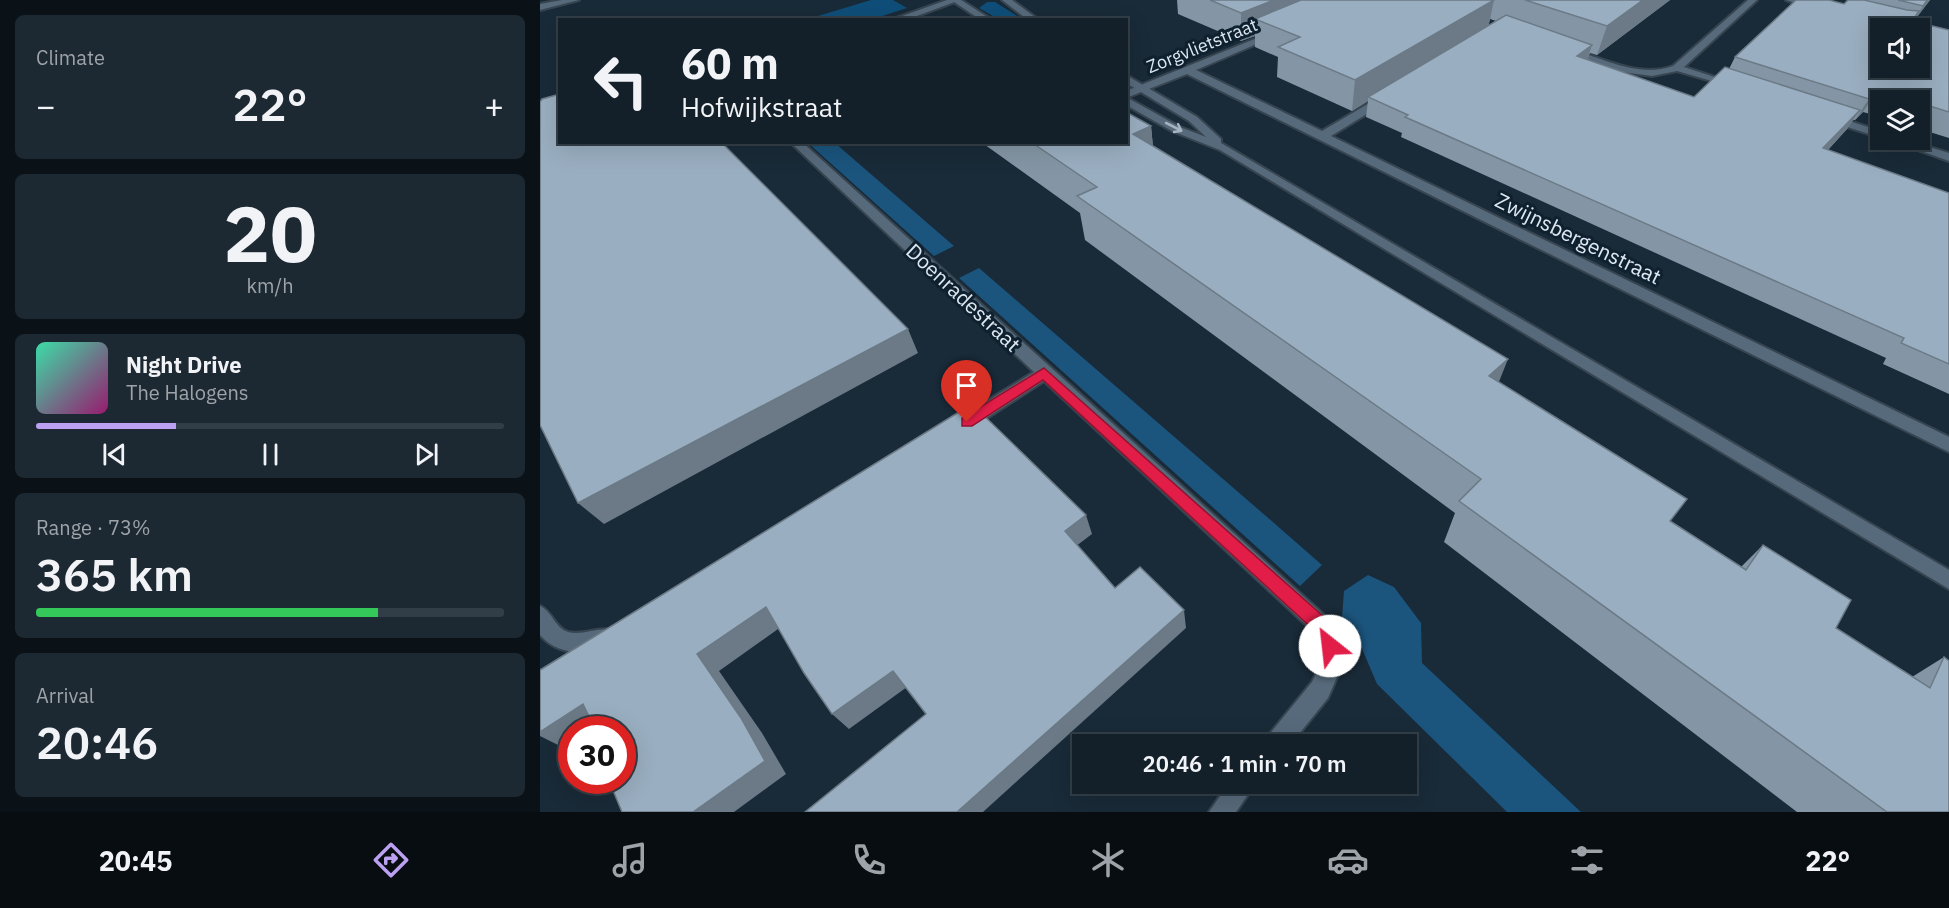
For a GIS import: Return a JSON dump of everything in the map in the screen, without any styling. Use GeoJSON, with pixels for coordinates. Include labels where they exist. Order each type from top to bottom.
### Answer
{"type":"FeatureCollection","features":[{"type":"Feature","properties":{"kind":"street"},"geometry":{"type":"LineString","coordinates":[[540,7],[574,0]]}},
{"type":"Feature","properties":{"kind":"street"},"geometry":{"type":"LineString","coordinates":[[901,18],[956,0],[985,18]]}},
{"type":"Feature","properties":{"kind":"street"},"geometry":{"type":"LineString","coordinates":[[1006,0],[1032,18]]}},
{"type":"Feature","properties":{"kind":"street"},"geometry":{"type":"LineString","coordinates":[[1551,45],[1624,70],[1669,73],[1753,0]]}},
{"type":"Feature","properties":{"kind":"street"},"geometry":{"type":"LineString","coordinates":[[1790,0],[1824,9]]}},
{"type":"Feature","properties":{"kind":"street","name":"Zorgvlietstraat"},"geometry":{"type":"LineString","coordinates":[[1128,94],[1285,30]]}},
{"type":"Feature","properties":{"kind":"street"},"geometry":{"type":"LineString","coordinates":[[1677,68],[1745,90]]}},
{"type":"Feature","properties":{"kind":"street","name":"Zwijnsbergenstraat"},"geometry":{"type":"LineString","coordinates":[[1188,70],[1949,445]]}},
{"type":"Feature","properties":{"kind":"street"},"geometry":{"type":"LineString","coordinates":[[1128,79],[1193,119],[1224,148]]}},
{"type":"Feature","properties":{"kind":"street"},"geometry":{"type":"LineString","coordinates":[[1322,136],[1402,88]]}},
{"type":"Feature","properties":{"kind":"street"},"geometry":{"type":"LineString","coordinates":[[1128,101],[1176,129],[1224,148],[1949,580]]}},
{"type":"Feature","properties":{"kind":"street"},"geometry":{"type":"LineString","coordinates":[[1824,116],[1870,131]]}},
{"type":"Feature","properties":{"kind":"street","name":"Doenradestraat"},"geometry":{"type":"LineString","coordinates":[[797,144],[1327,631],[1333,661],[1320,690],[1284,734]]}},
{"type":"Feature","properties":{"kind":"street"},"geometry":{"type":"LineString","coordinates":[[1927,150],[1949,157]]}},
{"type":"Feature","properties":{"kind":"street"},"geometry":{"type":"LineString","coordinates":[[943,437],[1044,373]]}},
{"type":"Feature","properties":{"kind":"street"},"geometry":{"type":"LineString","coordinates":[[540,616],[548,633],[569,644],[625,636]]}},
{"type":"Feature","properties":{"kind":"street"},"geometry":{"type":"LineString","coordinates":[[1221,812],[1235,794]]}},
{"type":"Feature","properties":{"kind":"shaded area"},"geometry":{"type":"Polygon","coordinates":[[[871,0],[893,0],[907,8],[876,18],[811,18],[871,0]]]}},
{"type":"Feature","properties":{"kind":"shaded area"},"geometry":{"type":"Polygon","coordinates":[[[987,2],[995,2],[1020,18],[996,18],[979,8],[987,2]]]}},
{"type":"Feature","properties":{"kind":"shaded area"},"geometry":{"type":"Polygon","coordinates":[[[809,144],[836,144],[954,246],[934,256],[809,144]]]}},
{"type":"Feature","properties":{"kind":"shaded area"},"geometry":{"type":"Polygon","coordinates":[[[979,268],[1322,565],[1300,586],[959,278],[979,268]]]}},
{"type":"Feature","properties":{"kind":"shaded area"},"geometry":{"type":"Polygon","coordinates":[[[1368,575],[1394,587],[1421,623],[1422,663],[1581,812],[1507,812],[1377,684],[1360,644],[1342,618],[1344,591],[1368,575]]]}},
{"type":"Feature","properties":{"kind":"building"},"geometry":{"type":"Polygon","coordinates":[[[1210,0],[1274,0],[1241,13],[1210,0]]]}},
{"type":"Feature","properties":{"kind":"building"},"geometry":{"type":"Polygon","coordinates":[[[1301,0],[1494,0],[1355,80],[1278,47],[1300,37],[1255,19],[1301,0]]]}},
{"type":"Feature","properties":{"kind":"building"},"geometry":{"type":"Polygon","coordinates":[[[1525,0],[1643,0],[1607,26],[1525,0]]]}},
{"type":"Feature","properties":{"kind":"building"},"geometry":{"type":"Polygon","coordinates":[[[1796,0],[1829,0],[1844,4],[1848,0],[1864,0],[1919,11],[1914,18],[1870,18],[1870,78],[1930,78],[1930,25],[1949,30],[1949,112],[1930,106],[1930,90],[1870,90],[1869,99],[1735,57],[1796,0]]]}},
{"type":"Feature","properties":{"kind":"building"},"geometry":{"type":"Polygon","coordinates":[[[1898,0],[1927,0],[1923,6],[1898,0]]]}},
{"type":"Feature","properties":{"kind":"building"},"geometry":{"type":"Polygon","coordinates":[[[1506,15],[1592,45],[1577,56],[1694,97],[1725,67],[1860,110],[1823,148],[1949,193],[1949,364],[1901,343],[1904,338],[1405,117],[1408,115],[1368,97],[1506,15]]]}},
{"type":"Feature","properties":{"kind":"building"},"geometry":{"type":"Polygon","coordinates":[[[558,95],[558,144],[723,144],[908,329],[578,503],[540,425],[540,102],[542,99],[558,95]]]}},
{"type":"Feature","properties":{"kind":"building"},"geometry":{"type":"Polygon","coordinates":[[[1128,113],[1151,126],[1133,134],[1508,359],[1489,376],[1687,499],[1670,521],[1746,570],[1763,545],[1851,600],[1836,628],[1930,688],[1944,657],[1949,661],[1949,812],[1887,812],[1459,501],[1481,479],[1077,196],[1097,187],[1034,144],[1128,144],[1128,113]]]}},
{"type":"Feature","properties":{"kind":"building"},"geometry":{"type":"Polygon","coordinates":[[[972,404],[1086,515],[1065,531],[1115,588],[1140,567],[1184,610],[957,812],[805,812],[926,714],[893,671],[832,714],[804,673],[766,607],[697,654],[741,718],[765,761],[693,812],[622,812],[614,794],[636,794],[636,716],[589,716],[583,704],[565,716],[558,716],[558,720],[540,732],[540,670],[972,404]]]}},
{"type":"Feature","properties":{"kind":"route"},"geometry":{"type":"LineString","coordinates":[[967,422],[1044,373],[1327,631],[1330,646]]}}]}
